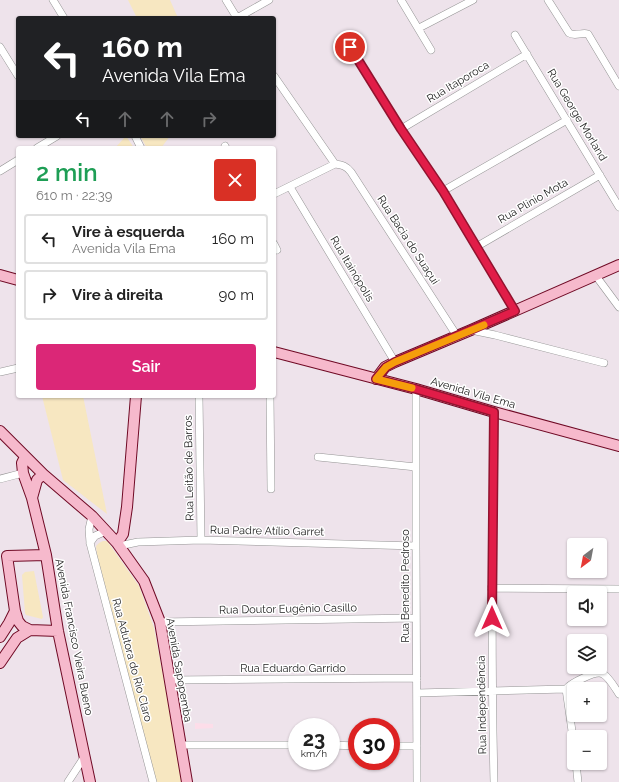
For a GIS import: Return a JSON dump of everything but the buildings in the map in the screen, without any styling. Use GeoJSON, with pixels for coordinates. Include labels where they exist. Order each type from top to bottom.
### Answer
{"type":"FeatureCollection","features":[{"type":"Feature","properties":{"kind":"main road"},"geometry":{"type":"LineString","coordinates":[[376,379],[386,367],[395,362],[472,330],[619,265]]}},
{"type":"Feature","properties":{"kind":"main road"},"geometry":{"type":"LineString","coordinates":[[0,275],[16,279]]}},
{"type":"Feature","properties":{"kind":"main road","name":"Avenida Vila Ema"},"geometry":{"type":"LineString","coordinates":[[276,353],[416,389],[619,446]]}},
{"type":"Feature","properties":{"kind":"main road"},"geometry":{"type":"LineString","coordinates":[[118,544],[123,534],[127,507],[136,398]]}},
{"type":"Feature","properties":{"kind":"main road","name":"Avenida Sapopemba"},"geometry":{"type":"LineString","coordinates":[[0,431],[43,474],[92,516],[118,544],[144,581],[160,622],[187,782]]}},
{"type":"Feature","properties":{"kind":"main road","name":"Avenida Francisco Vieira Bueno"},"geometry":{"type":"LineString","coordinates":[[25,456],[22,464],[23,474],[32,498],[46,554],[58,631],[90,782]]}},
{"type":"Feature","properties":{"kind":"main road"},"geometry":{"type":"LineString","coordinates":[[32,498],[37,480],[43,474]]}},
{"type":"Feature","properties":{"kind":"main road"},"geometry":{"type":"LineString","coordinates":[[46,554],[4,556],[18,622],[30,630],[58,631]]}},
{"type":"Feature","properties":{"kind":"main road"},"geometry":{"type":"LineString","coordinates":[[0,637],[15,611]]}},
{"type":"Feature","properties":{"kind":"main road"},"geometry":{"type":"LineString","coordinates":[[0,663],[17,638],[30,630]]}},
{"type":"Feature","properties":{"kind":"street"},"geometry":{"type":"LineString","coordinates":[[53,0],[63,16]]}},
{"type":"Feature","properties":{"kind":"street"},"geometry":{"type":"LineString","coordinates":[[226,0],[236,16]]}},
{"type":"Feature","properties":{"kind":"street"},"geometry":{"type":"LineString","coordinates":[[241,16],[269,0]]}},
{"type":"Feature","properties":{"kind":"street"},"geometry":{"type":"LineString","coordinates":[[401,0],[431,50]]}},
{"type":"Feature","properties":{"kind":"street"},"geometry":{"type":"LineString","coordinates":[[418,28],[473,0]]}},
{"type":"Feature","properties":{"kind":"street"},"geometry":{"type":"LineString","coordinates":[[548,0],[569,33],[574,35],[584,33],[588,34],[619,86]]}},
{"type":"Feature","properties":{"kind":"street","name":"Rua George Morland"},"geometry":{"type":"LineString","coordinates":[[516,35],[619,207]]}},
{"type":"Feature","properties":{"kind":"street"},"geometry":{"type":"LineString","coordinates":[[0,47],[16,73]]}},
{"type":"Feature","properties":{"kind":"street"},"geometry":{"type":"LineString","coordinates":[[350,47],[401,129],[443,191],[515,311]]}},
{"type":"Feature","properties":{"kind":"street","name":"Rua Itaporoca"},"geometry":{"type":"LineString","coordinates":[[401,129],[527,54]]}},
{"type":"Feature","properties":{"kind":"street"},"geometry":{"type":"LineString","coordinates":[[276,79],[335,164],[276,193]]}},
{"type":"Feature","properties":{"kind":"street"},"geometry":{"type":"LineString","coordinates":[[443,191],[567,120]]}},
{"type":"Feature","properties":{"kind":"street"},"geometry":{"type":"LineString","coordinates":[[40,146],[53,138]]}},
{"type":"Feature","properties":{"kind":"street"},"geometry":{"type":"LineString","coordinates":[[0,171],[16,161]]}},
{"type":"Feature","properties":{"kind":"street","name":"Rua Bacia do Suaçui"},"geometry":{"type":"LineString","coordinates":[[335,164],[348,167],[457,336]]}},
{"type":"Feature","properties":{"kind":"street","name":"Rua Plinio Mota"},"geometry":{"type":"LineString","coordinates":[[476,247],[600,175]]}},
{"type":"Feature","properties":{"kind":"street","name":"Rua Itainópolis"},"geometry":{"type":"LineString","coordinates":[[290,187],[395,362]]}},
{"type":"Feature","properties":{"kind":"street"},"geometry":{"type":"LineString","coordinates":[[596,276],[619,306]]}},
{"type":"Feature","properties":{"kind":"street"},"geometry":{"type":"LineString","coordinates":[[472,330],[604,363]]}},
{"type":"Feature","properties":{"kind":"street"},"geometry":{"type":"LineString","coordinates":[[0,372],[16,368]]}},
{"type":"Feature","properties":{"kind":"street","name":"Rua Benedito Pedroso"},"geometry":{"type":"LineString","coordinates":[[416,389],[418,782]]}},
{"type":"Feature","properties":{"kind":"street","name":"Rua Leitão de Barros"},"geometry":{"type":"LineString","coordinates":[[199,398],[201,540]]}},
{"type":"Feature","properties":{"kind":"street"},"geometry":{"type":"LineString","coordinates":[[270,398],[271,489]]}},
{"type":"Feature","properties":{"kind":"street","name":"Rua Independência"},"geometry":{"type":"LineString","coordinates":[[494,412],[492,588],[494,782]]}},
{"type":"Feature","properties":{"kind":"street"},"geometry":{"type":"LineString","coordinates":[[318,457],[416,467]]}},
{"type":"Feature","properties":{"kind":"street"},"geometry":{"type":"LineString","coordinates":[[0,479],[23,474]]}},
{"type":"Feature","properties":{"kind":"street","name":"Rua Adutora do Rio Claro"},"geometry":{"type":"LineString","coordinates":[[92,516],[89,530],[90,543],[153,782]]}},
{"type":"Feature","properties":{"kind":"street"},"geometry":{"type":"LineString","coordinates":[[90,543],[95,536],[106,531]]}},
{"type":"Feature","properties":{"kind":"street","name":"Rua Padre Atílio Garret"},"geometry":{"type":"LineString","coordinates":[[118,544],[201,540],[416,546]]}},
{"type":"Feature","properties":{"kind":"street"},"geometry":{"type":"LineString","coordinates":[[492,588],[619,590]]}},
{"type":"Feature","properties":{"kind":"street","name":"Rua Doutor Eugênio Casillo"},"geometry":{"type":"LineString","coordinates":[[160,622],[416,618]]}},
{"type":"Feature","properties":{"kind":"street"},"geometry":{"type":"LineString","coordinates":[[417,693],[566,689],[570,685],[598,673],[604,675],[617,685],[619,694]]}},
{"type":"Feature","properties":{"kind":"street","name":"Rua Eduardo Garrido"},"geometry":{"type":"LineString","coordinates":[[170,680],[417,678]]}},
{"type":"Feature","properties":{"kind":"street"},"geometry":{"type":"LineString","coordinates":[[566,689],[572,730]]}},
{"type":"Feature","properties":{"kind":"street"},"geometry":{"type":"LineString","coordinates":[[181,745],[288,745]]}},
{"type":"Feature","properties":{"kind":"street"},"geometry":{"type":"LineString","coordinates":[[400,746],[417,746]]}},
{"type":"Feature","properties":{"kind":"street"},"geometry":{"type":"LineString","coordinates":[[68,782],[85,756]]}},
{"type":"Feature","properties":{"kind":"street"},"geometry":{"type":"LineString","coordinates":[[577,770],[578,782]]}},
{"type":"Feature","properties":{"kind":"shaded area"},"geometry":{"type":"Polygon","coordinates":[[[128,0],[170,0],[177,16],[136,16],[128,0]]]}},
{"type":"Feature","properties":{"kind":"shaded area"},"geometry":{"type":"Polygon","coordinates":[[[124,138],[127,138],[133,146],[117,146],[124,138]]]}},
{"type":"Feature","properties":{"kind":"shaded area"},"geometry":{"type":"Polygon","coordinates":[[[141,138],[168,138],[162,146],[146,146],[141,138]]]}},
{"type":"Feature","properties":{"kind":"shaded area"},"geometry":{"type":"Polygon","coordinates":[[[42,398],[83,398],[107,514],[63,480],[42,398]]]}},
{"type":"Feature","properties":{"kind":"shaded area"},"geometry":{"type":"Polygon","coordinates":[[[103,541],[107,541],[139,586],[154,628],[183,782],[156,782],[97,555],[96,546],[103,541]]]}},
{"type":"Feature","properties":{"kind":"shaded area"},"geometry":{"type":"Polygon","coordinates":[[[34,571],[43,617],[42,619],[26,615],[25,613],[22,575],[25,572],[34,571]]]}},
{"type":"Feature","properties":{"kind":"shaded area"},"geometry":{"type":"Polygon","coordinates":[[[195,723],[213,724],[213,728],[195,729],[195,723]]]}},
{"type":"Feature","properties":{"kind":"slow traffic"},"geometry":{"type":"LineString","coordinates":[[412,388],[376,379],[386,367],[395,362],[484,325]]}},
{"type":"Feature","properties":{"kind":"route"},"geometry":{"type":"LineString","coordinates":[[350,47],[401,129],[443,191],[515,311],[395,362],[386,367],[376,379],[494,412],[492,618]]}}]}
